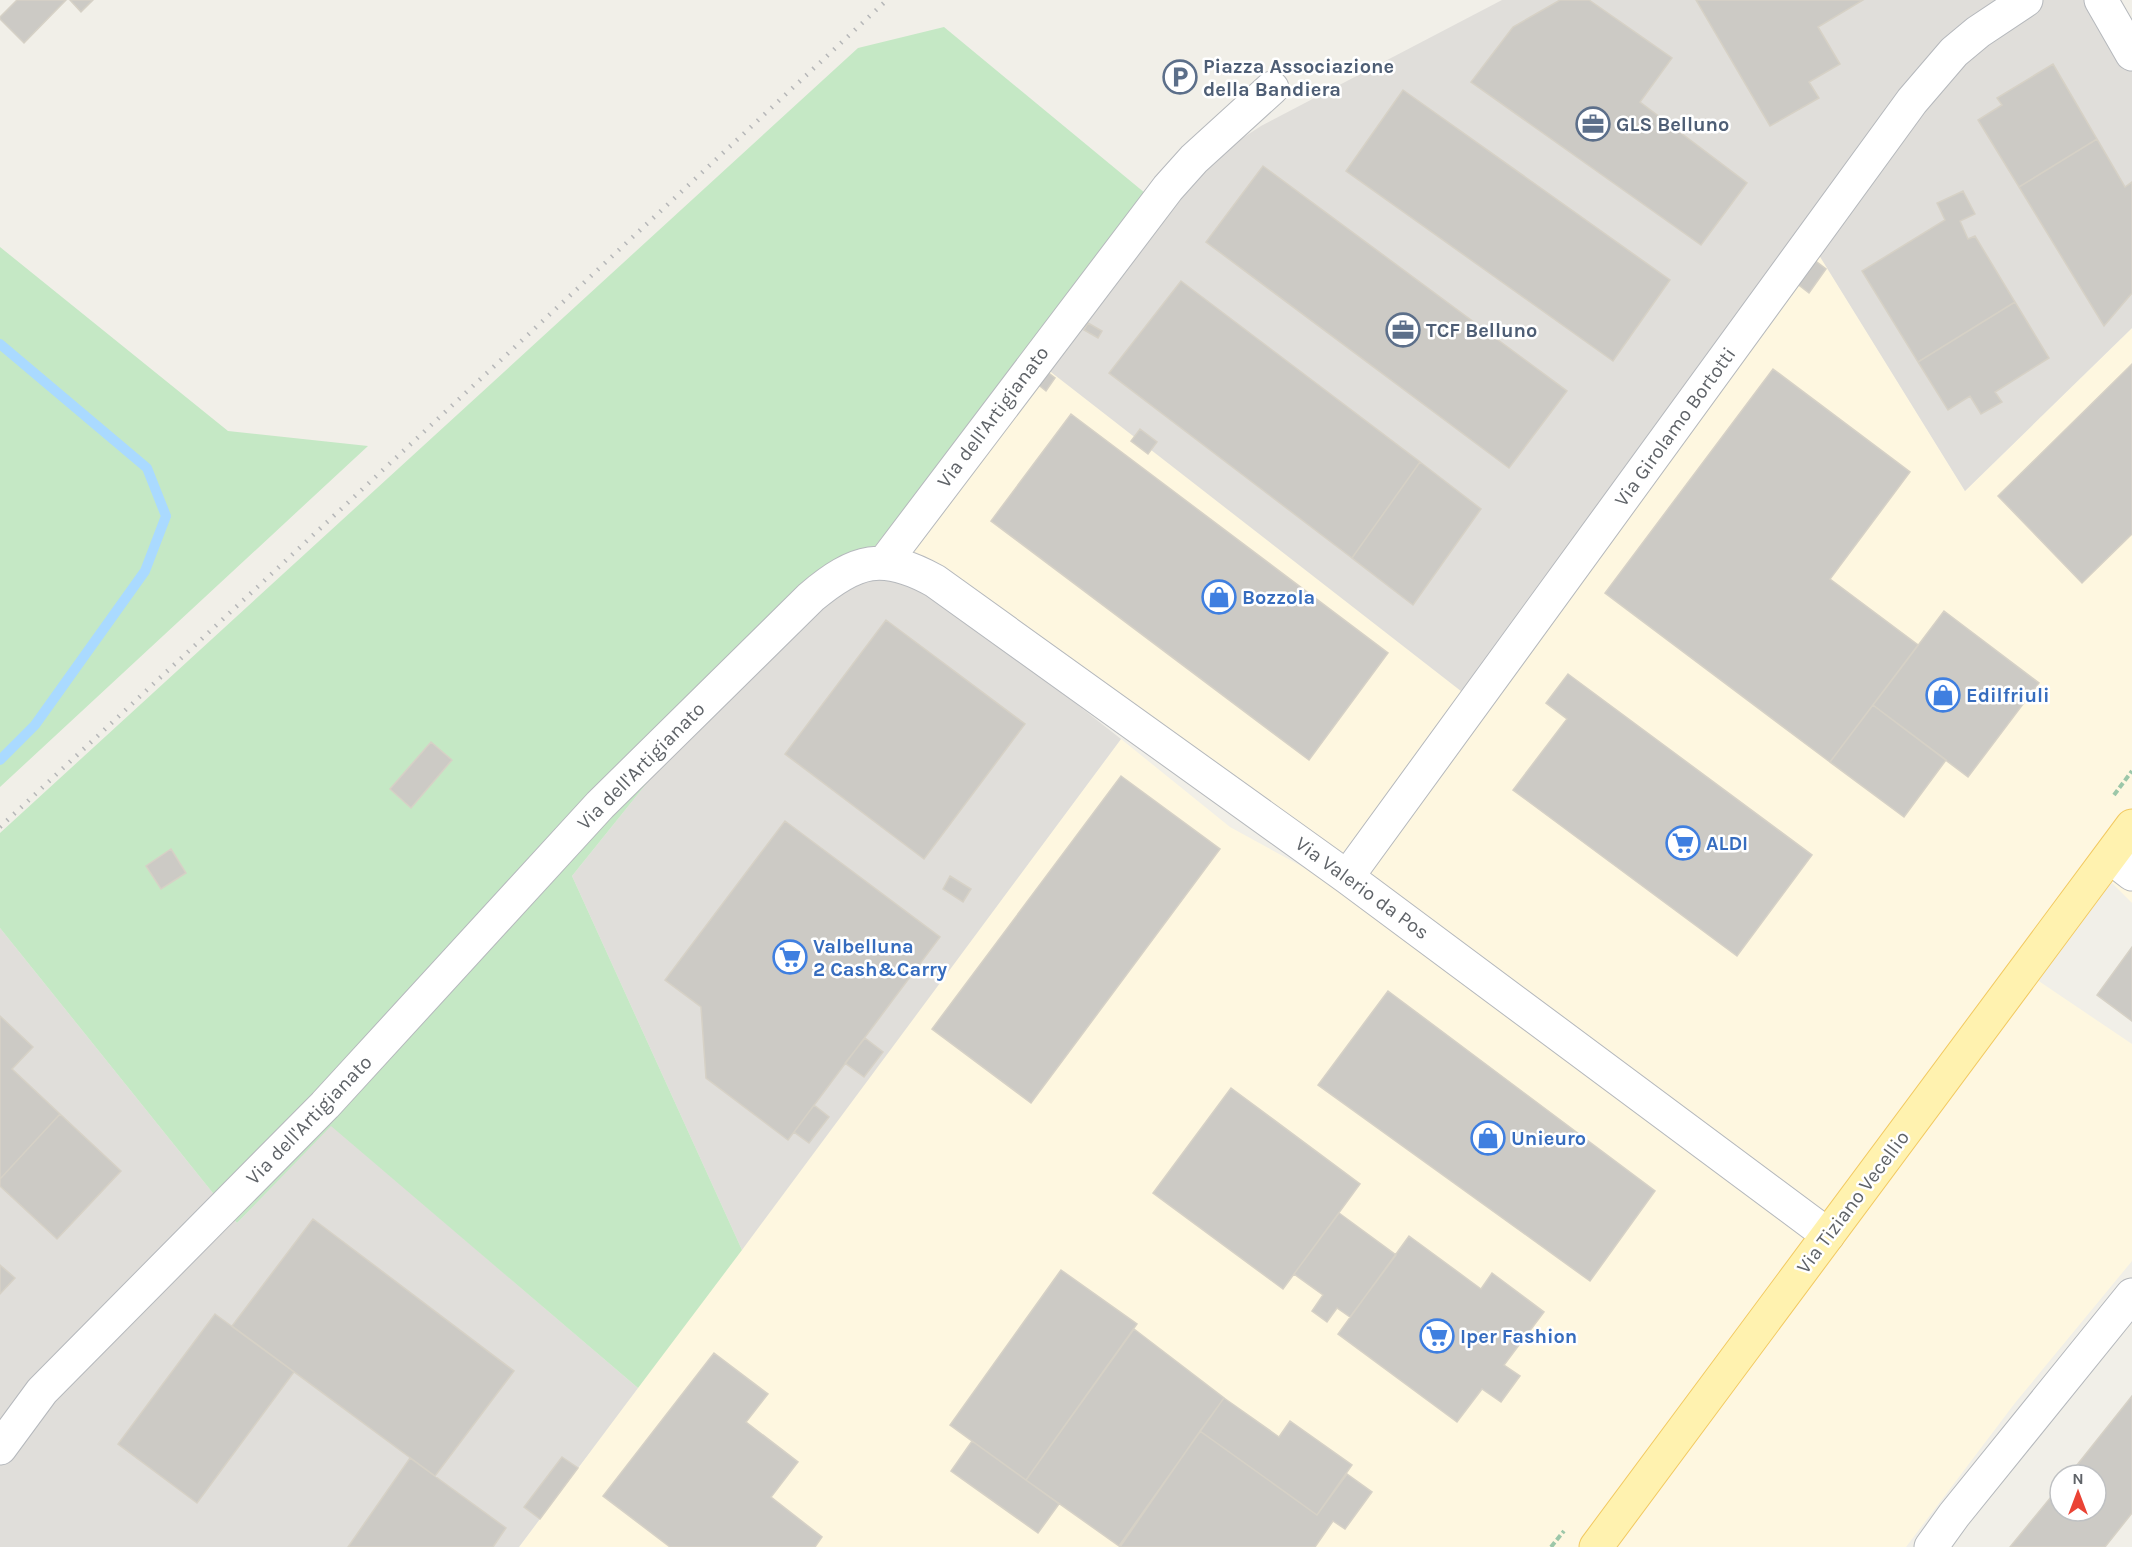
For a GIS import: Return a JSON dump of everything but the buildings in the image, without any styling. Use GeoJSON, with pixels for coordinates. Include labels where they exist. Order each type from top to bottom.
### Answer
{"type":"FeatureCollection","features":[{"type":"Feature","properties":{"kind":"main road","name":"Via Tiziano Vecellio"},"geometry":{"type":"LineString","coordinates":[[1596,1547],[1828,1235],[2121,865],[2132,826]]}},
{"type":"Feature","properties":{"kind":"street","name":"Via Girolamo Bortotti"},"geometry":{"type":"LineString","coordinates":[[1347,877],[1912,101],[1954,52],[1978,32],[2026,0]]}},
{"type":"Feature","properties":{"kind":"street"},"geometry":{"type":"LineString","coordinates":[[2101,0],[2132,54]]}},
{"type":"Feature","properties":{"kind":"street","name":"Via dell'Artigianato"},"geometry":{"type":"LineString","coordinates":[[0,1448],[42,1391],[325,1105],[600,805],[811,597],[846,572],[864,565],[884,563],[1168,188],[1194,159],[1272,88]]}},
{"type":"Feature","properties":{"kind":"street","name":"Via Valerio da Pos"},"geometry":{"type":"LineString","coordinates":[[884,563],[904,565],[936,581],[1347,877],[1828,1235]]}},
{"type":"Feature","properties":{"kind":"street"},"geometry":{"type":"LineString","coordinates":[[1931,1547],[2132,1295]]}},
{"type":"Feature","properties":{"kind":"shaded area"},"geometry":{"type":"Polygon","coordinates":[[[1502,0],[2090,0],[2132,69],[2132,328],[1965,491],[1809,239],[1475,702],[1029,355],[1151,198],[1261,126],[1502,0]]]}},
{"type":"Feature","properties":{"kind":"shaded area"},"geometry":{"type":"Polygon","coordinates":[[[1809,238],[1965,491],[2132,328],[2132,903],[2087,858],[2012,963],[2132,1044],[2132,1261],[2015,1403],[1906,1547],[519,1547],[1121,739],[1230,827],[1334,884],[875,546],[1029,355],[1809,238]]]}},
{"type":"Feature","properties":{"kind":"shaded area"},"geometry":{"type":"Polygon","coordinates":[[[875,546],[1121,739],[742,1250],[572,876],[696,722],[875,546]]]}},
{"type":"Feature","properties":{"kind":"shaded area"},"geometry":{"type":"Polygon","coordinates":[[[0,928],[237,1223],[331,1125],[638,1388],[519,1547],[0,1547],[0,928]]]}},
{"type":"Feature","properties":{"kind":"green space"},"geometry":{"type":"Polygon","coordinates":[[[944,27],[1151,198],[1029,355],[875,546],[696,722],[572,876],[742,1250],[638,1388],[331,1126],[237,1223],[0,928],[0,833],[858,48],[944,27]]]}},
{"type":"Feature","properties":{"kind":"green space"},"geometry":{"type":"Polygon","coordinates":[[[0,247],[228,431],[368,446],[0,787],[0,247]]]}},
{"type":"Feature","properties":{"kind":"waterway"},"geometry":{"type":"LineString","coordinates":[[0,344],[147,468],[166,516],[145,571],[35,725],[0,760]]}},
{"type":"Feature","properties":{"kind":"railway"},"geometry":{"type":"LineString","coordinates":[[0,827],[887,0]]}},
{"type":"Feature","properties":{"kind":"place","name":"Piazza Associazione della Bandiera"},"geometry":{"type":"Point","coordinates":[1180,77]}},
{"type":"Feature","properties":{"kind":"place","name":"GLS Belluno"},"geometry":{"type":"Point","coordinates":[1593,124]}},
{"type":"Feature","properties":{"kind":"place","name":"TCF Belluno"},"geometry":{"type":"Point","coordinates":[1403,330]}},
{"type":"Feature","properties":{"kind":"place","name":"Bozzola"},"geometry":{"type":"Point","coordinates":[1219,597]}},
{"type":"Feature","properties":{"kind":"place","name":"Edilfriuli"},"geometry":{"type":"Point","coordinates":[1943,695]}},
{"type":"Feature","properties":{"kind":"place","name":"ALDI"},"geometry":{"type":"Point","coordinates":[1683,843]}},
{"type":"Feature","properties":{"kind":"place","name":"Valbelluna 2 Cash&Carry"},"geometry":{"type":"Point","coordinates":[790,957]}},
{"type":"Feature","properties":{"kind":"place","name":"Unieuro"},"geometry":{"type":"Point","coordinates":[1488,1138]}},
{"type":"Feature","properties":{"kind":"place","name":"Iper Fashion"},"geometry":{"type":"Point","coordinates":[1437,1336]}}]}
